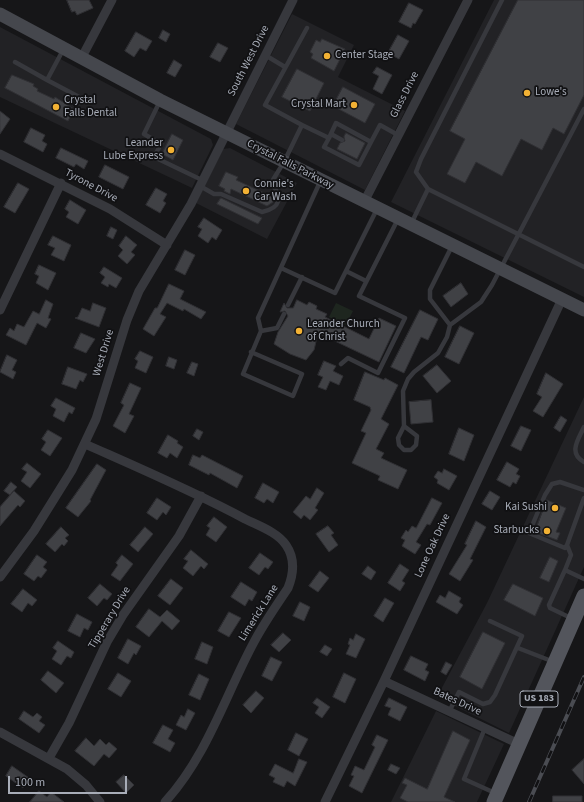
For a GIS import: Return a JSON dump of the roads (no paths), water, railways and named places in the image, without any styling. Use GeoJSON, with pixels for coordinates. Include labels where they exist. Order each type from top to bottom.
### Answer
{"type":"FeatureCollection","features":[{"type":"Feature","properties":{"kind":"main road","name":"Crystal Falls Parkway"},"geometry":{"type":"LineString","coordinates":[[0,14],[160,100],[452,246],[584,310]]}},
{"type":"Feature","properties":{"kind":"main road","name":"US 183"},"geometry":{"type":"LineString","coordinates":[[496,798],[584,596]]}},
{"type":"Feature","properties":{"kind":"street"},"geometry":{"type":"LineString","coordinates":[[82,58],[112,0]]}},
{"type":"Feature","properties":{"kind":"street","name":"South West Drive"},"geometry":{"type":"LineString","coordinates":[[225,132],[293,0]]}},
{"type":"Feature","properties":{"kind":"street","name":"Glass Drive"},"geometry":{"type":"LineString","coordinates":[[364,202],[468,0]]}},
{"type":"Feature","properties":{"kind":"street","name":"West Drive"},"geometry":{"type":"LineString","coordinates":[[0,577],[55,500],[86,444],[96,419],[132,306],[146,278],[176,231],[225,132]]}},
{"type":"Feature","properties":{"kind":"street","name":"Tyrone Drive"},"geometry":{"type":"LineString","coordinates":[[0,154],[61,183],[110,209],[167,244]]}},
{"type":"Feature","properties":{"kind":"street"},"geometry":{"type":"LineString","coordinates":[[0,310],[61,183]]}},
{"type":"Feature","properties":{"kind":"street","name":"Lone Oak Drive"},"geometry":{"type":"LineString","coordinates":[[325,802],[384,681],[562,299]]}},
{"type":"Feature","properties":{"kind":"street","name":"Limerick Lane"},"geometry":{"type":"LineString","coordinates":[[86,444],[201,496],[275,534],[286,545],[291,554],[293,570],[288,588],[253,643],[199,755],[183,780],[165,802]]}},
{"type":"Feature","properties":{"kind":"street","name":"Tipperary Drive"},"geometry":{"type":"LineString","coordinates":[[49,758],[69,723],[107,642],[127,609],[180,536],[201,496]]}},
{"type":"Feature","properties":{"kind":"street","name":"Bates Drive"},"geometry":{"type":"LineString","coordinates":[[384,681],[519,744]]}},
{"type":"Feature","properties":{"kind":"street"},"geometry":{"type":"LineString","coordinates":[[0,732],[49,758],[76,775],[100,802]]}},
{"type":"Feature","properties":{"kind":"lane"},"geometry":{"type":"LineString","coordinates":[[502,0],[421,159],[416,172],[428,189],[584,267]]}},
{"type":"Feature","properties":{"kind":"lane"},"geometry":{"type":"LineString","coordinates":[[307,28],[265,105],[302,124],[342,140]]}},
{"type":"Feature","properties":{"kind":"lane"},"geometry":{"type":"LineString","coordinates":[[47,80],[64,48]]}},
{"type":"Feature","properties":{"kind":"lane"},"geometry":{"type":"LineString","coordinates":[[265,55],[286,67]]}},
{"type":"Feature","properties":{"kind":"lane"},"geometry":{"type":"LineString","coordinates":[[15,62],[81,98]]}},
{"type":"Feature","properties":{"kind":"lane"},"geometry":{"type":"LineString","coordinates":[[160,100],[144,134],[161,144],[154,157],[201,183],[214,194],[220,194],[262,212],[269,211],[274,208],[279,197],[278,192],[270,183],[284,162],[302,124]]}},
{"type":"Feature","properties":{"kind":"lane"},"geometry":{"type":"LineString","coordinates":[[404,426],[417,436],[416,446],[411,450],[404,450],[399,445],[398,438],[404,426],[403,391],[414,372],[438,353],[447,337],[450,325],[481,302],[501,270],[584,110]]}},
{"type":"Feature","properties":{"kind":"lane"},"geometry":{"type":"LineString","coordinates":[[371,142],[336,123],[324,146],[359,165],[363,152],[371,142],[380,125],[398,135]]}},
{"type":"Feature","properties":{"kind":"lane"},"geometry":{"type":"LineString","coordinates":[[251,352],[302,374],[293,396],[243,374],[251,352],[261,331],[258,318],[321,180]]}},
{"type":"Feature","properties":{"kind":"lane"},"geometry":{"type":"LineString","coordinates":[[410,225],[428,189]]}},
{"type":"Feature","properties":{"kind":"lane"},"geometry":{"type":"LineString","coordinates":[[281,268],[335,293],[377,208]]}},
{"type":"Feature","properties":{"kind":"lane"},"geometry":{"type":"LineString","coordinates":[[341,364],[348,358],[378,373],[405,318],[359,296],[398,219]]}},
{"type":"Feature","properties":{"kind":"lane"},"geometry":{"type":"LineString","coordinates":[[450,325],[430,299],[430,290],[452,246]]}},
{"type":"Feature","properties":{"kind":"lane"},"geometry":{"type":"LineString","coordinates":[[346,271],[366,281]]}},
{"type":"Feature","properties":{"kind":"lane"},"geometry":{"type":"LineString","coordinates":[[288,305],[302,277]]}},
{"type":"Feature","properties":{"kind":"lane"},"geometry":{"type":"LineString","coordinates":[[261,331],[277,328],[284,314]]}},
{"type":"Feature","properties":{"kind":"lane"},"geometry":{"type":"LineString","coordinates":[[584,427],[574,448],[577,457],[584,462]]}},
{"type":"Feature","properties":{"kind":"lane"},"geometry":{"type":"LineString","coordinates":[[584,490],[560,482],[552,484],[545,495],[529,533],[562,548],[567,545],[584,498]]}},
{"type":"Feature","properties":{"kind":"lane"},"geometry":{"type":"LineString","coordinates":[[567,545],[571,554],[549,607],[573,619]]}},
{"type":"Feature","properties":{"kind":"lane"},"geometry":{"type":"LineString","coordinates":[[565,570],[584,579]]}},
{"type":"Feature","properties":{"kind":"lane"},"geometry":{"type":"LineString","coordinates":[[449,712],[459,692],[483,704],[490,702],[495,695],[518,648],[522,636],[490,621]]}},
{"type":"Feature","properties":{"kind":"lane"},"geometry":{"type":"LineString","coordinates":[[518,648],[555,662]]}},
{"type":"Feature","properties":{"kind":"lane"},"geometry":{"type":"LineString","coordinates":[[485,728],[464,779],[496,798]]}},
{"type":"Feature","properties":{"kind":"railway"},"geometry":{"type":"LineString","coordinates":[[529,802],[584,677]]}},
{"type":"Feature","properties":{"kind":"place","name":"Center Stage"},"geometry":{"type":"Point","coordinates":[327,56]}},
{"type":"Feature","properties":{"kind":"place","name":"Lowe's"},"geometry":{"type":"Point","coordinates":[527,93]}},
{"type":"Feature","properties":{"kind":"place","name":"Crystal Mart"},"geometry":{"type":"Point","coordinates":[354,105]}},
{"type":"Feature","properties":{"kind":"place","name":"Crystal Falls Dental"},"geometry":{"type":"Point","coordinates":[56,107]}},
{"type":"Feature","properties":{"kind":"place","name":"Leander Lube Express"},"geometry":{"type":"Point","coordinates":[171,150]}},
{"type":"Feature","properties":{"kind":"place","name":"Connie's Car Wash"},"geometry":{"type":"Point","coordinates":[246,191]}},
{"type":"Feature","properties":{"kind":"place","name":"Leander Church of Christ"},"geometry":{"type":"Point","coordinates":[299,331]}},
{"type":"Feature","properties":{"kind":"place","name":"Kai Sushi"},"geometry":{"type":"Point","coordinates":[555,508]}},
{"type":"Feature","properties":{"kind":"place","name":"Starbucks"},"geometry":{"type":"Point","coordinates":[547,531]}}]}
